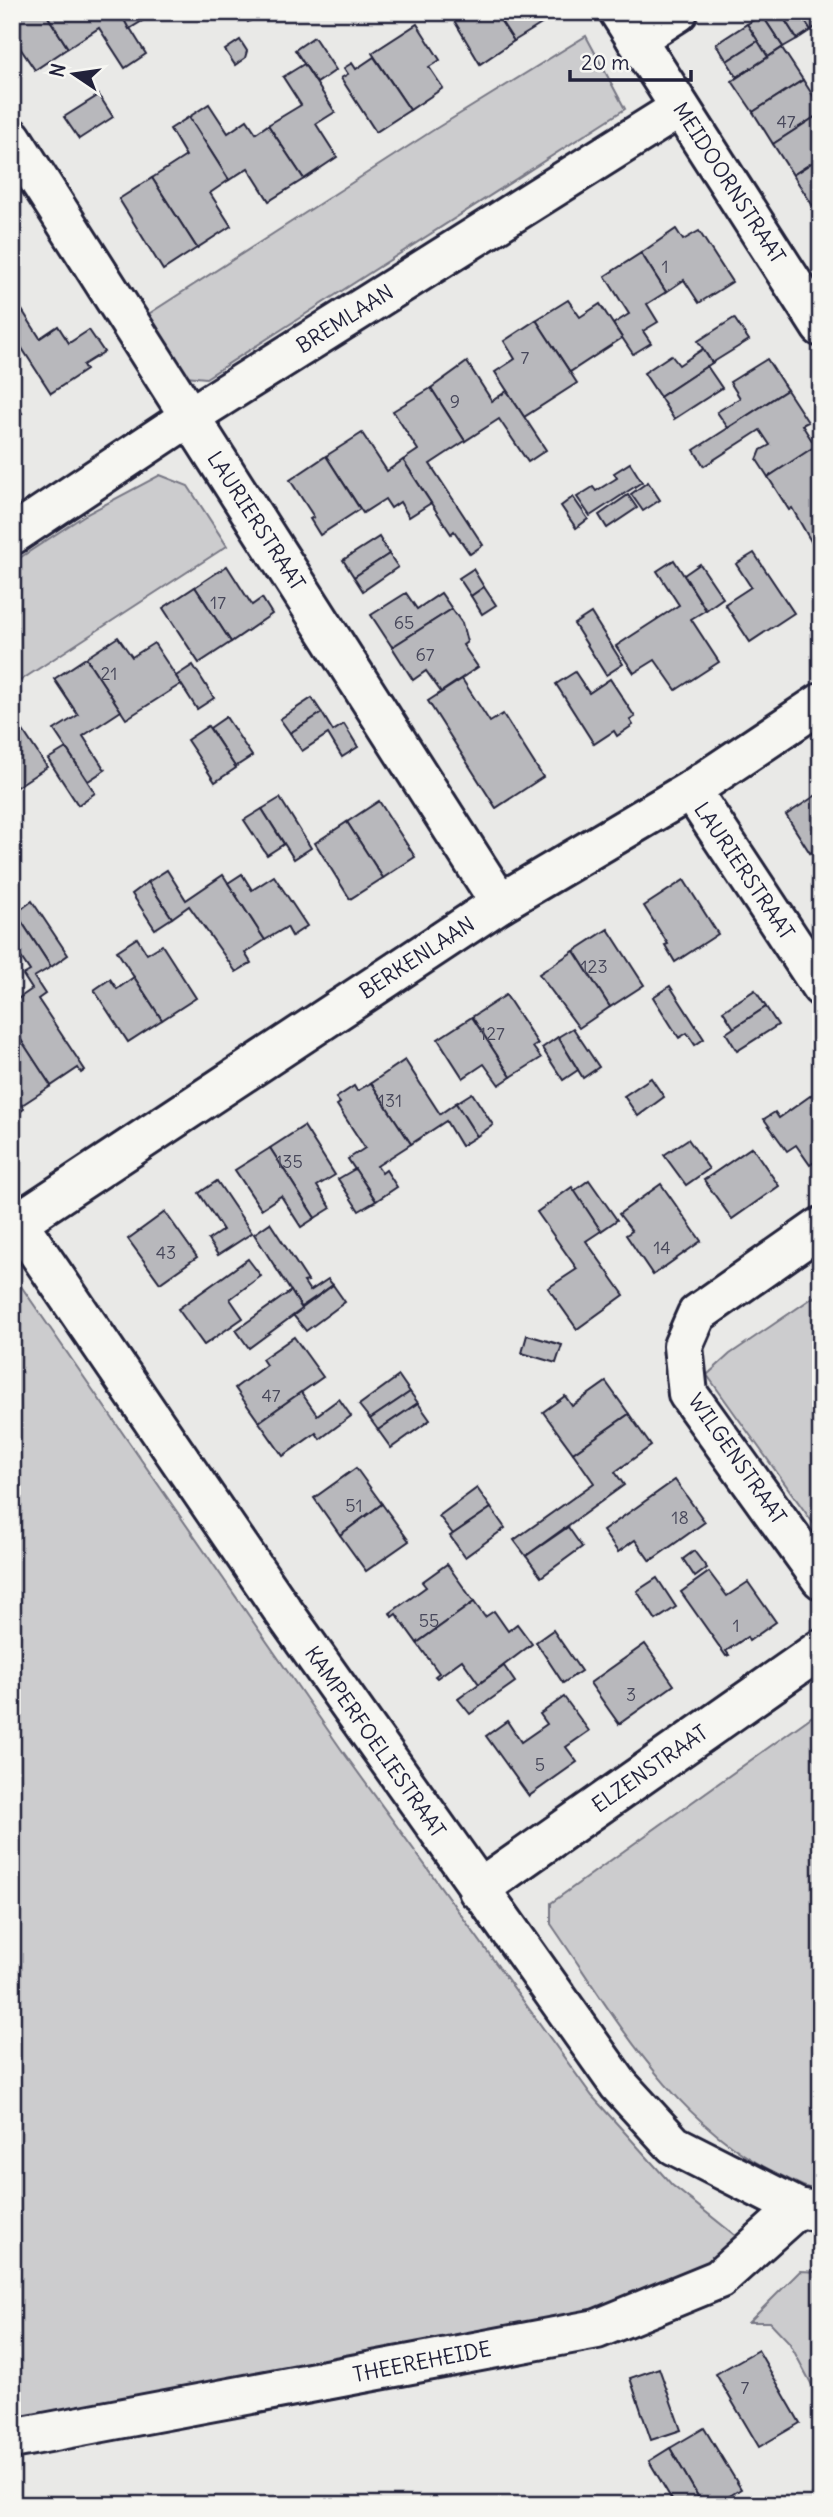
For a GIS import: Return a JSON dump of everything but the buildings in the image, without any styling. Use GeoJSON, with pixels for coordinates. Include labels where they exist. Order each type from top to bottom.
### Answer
{"type":"FeatureCollection","features":[{"type":"Feature","properties":{"kind":"street","name":"MEIDOORNSTRAAT"},"geometry":{"type":"LineString","coordinates":[[678,12],[627,26],[821,327]]}},
{"type":"Feature","properties":{"kind":"street","name":"BREMLAAN"},"geometry":{"type":"LineString","coordinates":[[12,535],[189,417],[680,108]]}},
{"type":"Feature","properties":{"kind":"street","name":"LAURIERSTRAAT"},"geometry":{"type":"LineString","coordinates":[[12,138],[500,903]]}},
{"type":"Feature","properties":{"kind":"street","name":"BERKENLAAN"},"geometry":{"type":"LineString","coordinates":[[15,1218],[500,903],[691,790],[821,703]]}},
{"type":"Feature","properties":{"kind":"street","name":"LAURIERSTRAAT"},"geometry":{"type":"LineString","coordinates":[[691,790],[821,987]]}},
{"type":"Feature","properties":{"kind":"street","name":"KAMPERFOELIESTRAAT"},"geometry":{"type":"LineString","coordinates":[[15,1218],[478,1890],[619,2085],[674,2145],[809,2210]]}},
{"type":"Feature","properties":{"kind":"street","name":"WILGENSTRAAT"},"geometry":{"type":"LineString","coordinates":[[821,1227],[697,1314],[683,1346],[688,1394],[821,1579]]}},
{"type":"Feature","properties":{"kind":"street","name":"ELZENSTRAAT"},"geometry":{"type":"LineString","coordinates":[[478,1890],[821,1649]]}},
{"type":"Feature","properties":{"kind":"street","name":"THEEREHEIDE"},"geometry":{"type":"LineString","coordinates":[[12,2439],[597,2329],[719,2280],[809,2210]]}},
{"type":"Feature","properties":{"kind":"shaded area"},"geometry":{"type":"Polygon","coordinates":[[[586,36],[625,109],[206,378],[186,376],[147,315],[432,131],[586,36]]]}},
{"type":"Feature","properties":{"kind":"shaded area"},"geometry":{"type":"Polygon","coordinates":[[[160,475],[188,486],[227,546],[12,686],[12,563],[85,515],[160,475]]]}},
{"type":"Feature","properties":{"kind":"shaded area"},"geometry":{"type":"Polygon","coordinates":[[[12,1273],[341,1749],[592,2096],[672,2185],[742,2241],[698,2293],[52,2417],[12,2419],[12,1273]]]}},
{"type":"Feature","properties":{"kind":"shaded area"},"geometry":{"type":"Polygon","coordinates":[[[821,1292],[821,1534],[707,1375],[730,1354],[821,1292]]]}},
{"type":"Feature","properties":{"kind":"shaded area"},"geometry":{"type":"Polygon","coordinates":[[[821,1710],[821,2191],[776,2173],[739,2152],[706,2126],[676,2096],[623,2030],[551,1924],[551,1903],[821,1710]]]}},
{"type":"Feature","properties":{"kind":"shaded area"},"geometry":{"type":"Polygon","coordinates":[[[800,2271],[821,2272],[821,2402],[789,2342],[770,2322],[749,2322],[800,2271]]]}}]}
